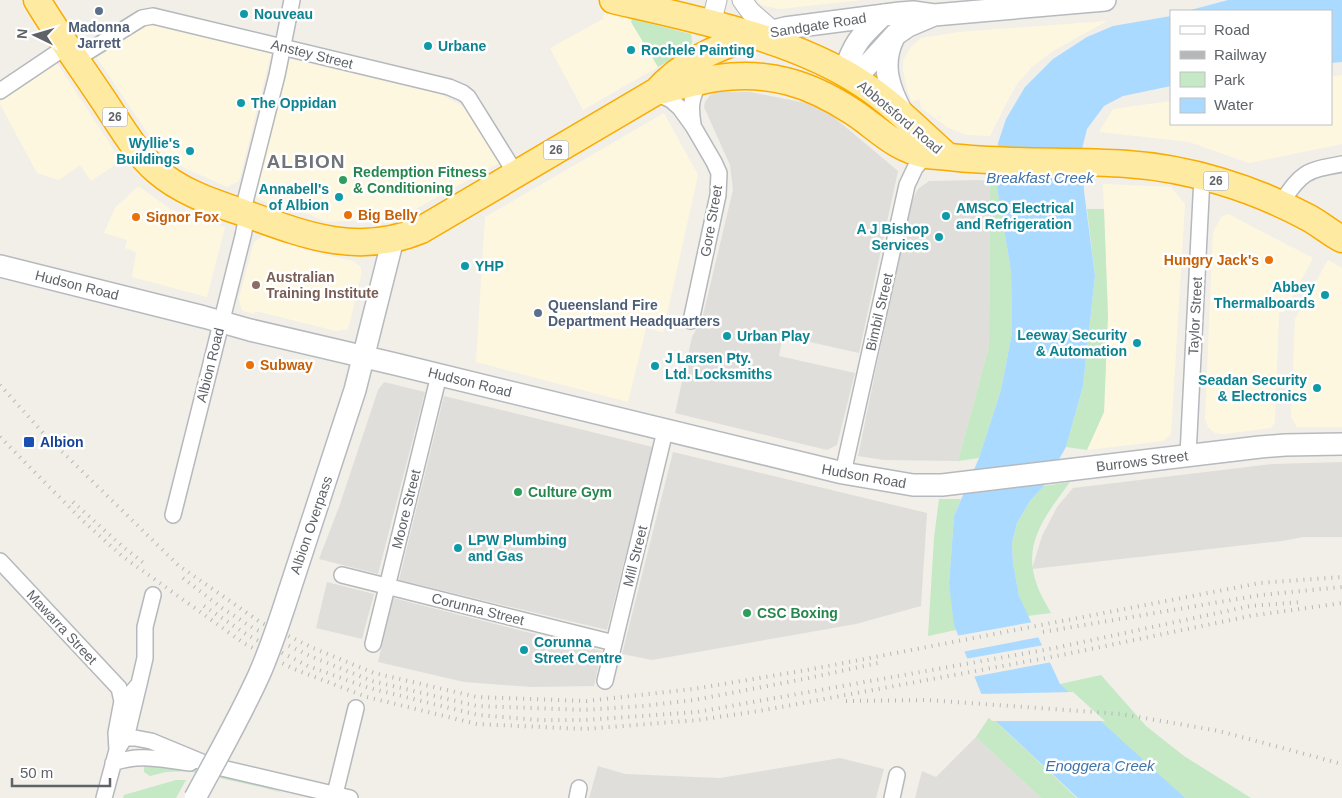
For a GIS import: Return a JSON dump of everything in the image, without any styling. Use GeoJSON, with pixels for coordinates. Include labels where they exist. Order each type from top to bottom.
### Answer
{"type":"FeatureCollection","features":[{"type":"Feature","properties":{"kind":"highway","name":"Sandgate Road"},"geometry":{"type":"LineString","coordinates":[[37,0],[134,146],[156,170],[182,189],[245,214],[322,239],[365,243],[393,239],[421,230],[656,92],[714,31],[762,33],[798,52]]}},
{"type":"Feature","properties":{"kind":"highway"},"geometry":{"type":"LineString","coordinates":[[613,0],[714,31],[733,57],[741,64],[787,81]]}},
{"type":"Feature","properties":{"kind":"highway","name":"Abbotsford Road"},"geometry":{"type":"LineString","coordinates":[[798,52],[849,76],[878,95],[905,118],[937,156]]}},
{"type":"Feature","properties":{"kind":"highway","name":"Sandgate Road"},"geometry":{"type":"LineString","coordinates":[[656,92],[717,78],[745,76],[787,81],[809,88],[835,100]]}},
{"type":"Feature","properties":{"kind":"highway"},"geometry":{"type":"LineString","coordinates":[[835,100],[849,76]]}},
{"type":"Feature","properties":{"kind":"highway","name":"Abbotsford Road"},"geometry":{"type":"LineString","coordinates":[[835,100],[897,145],[937,156],[1144,166],[1202,177],[1254,193],[1280,204],[1311,219],[1342,240]]}},
{"type":"Feature","properties":{"kind":"main road","name":"Sandgate Road"},"geometry":{"type":"LineString","coordinates":[[762,33],[883,14],[906,18],[1105,0]]}},
{"type":"Feature","properties":{"kind":"main road","name":"Sandgate Road"},"geometry":{"type":"LineString","coordinates":[[849,76],[853,46],[861,35],[883,14]]}},
{"type":"Feature","properties":{"kind":"main road","name":"Sandgate Road"},"geometry":{"type":"LineString","coordinates":[[849,76],[906,18]]}},
{"type":"Feature","properties":{"kind":"main road"},"geometry":{"type":"LineString","coordinates":[[905,118],[892,93],[887,72],[888,52],[906,18]]}},
{"type":"Feature","properties":{"kind":"main road","name":"Albion Overpass"},"geometry":{"type":"LineString","coordinates":[[195,798],[255,683],[272,641],[355,390],[393,239]]}},
{"type":"Feature","properties":{"kind":"main road","name":"Hudson Road"},"geometry":{"type":"LineString","coordinates":[[0,266],[250,330],[842,473],[912,485],[942,485]]}},
{"type":"Feature","properties":{"kind":"main road","name":"Burrows Street"},"geometry":{"type":"LineString","coordinates":[[942,485],[1285,445],[1342,444]]}},
{"type":"Feature","properties":{"kind":"street","name":"Albion Road"},"geometry":{"type":"LineString","coordinates":[[173,515],[243,236],[245,202],[277,75],[292,0]]}},
{"type":"Feature","properties":{"kind":"street"},"geometry":{"type":"LineString","coordinates":[[742,0],[762,33]]}},
{"type":"Feature","properties":{"kind":"street","name":"Anstey Street"},"geometry":{"type":"LineString","coordinates":[[0,91],[71,53],[148,16],[158,17],[449,87],[463,93],[476,108],[516,174]]}},
{"type":"Feature","properties":{"kind":"street","name":"Gore Street"},"geometry":{"type":"LineString","coordinates":[[693,126],[691,102],[700,82]]}},
{"type":"Feature","properties":{"kind":"street","name":"Gore Street"},"geometry":{"type":"LineString","coordinates":[[656,92],[674,102],[693,126],[716,166],[719,182],[718,195],[691,321]]}},
{"type":"Feature","properties":{"kind":"street","name":"Bimbil Street"},"geometry":{"type":"LineString","coordinates":[[842,473],[908,185],[915,168],[937,156]]}},
{"type":"Feature","properties":{"kind":"street"},"geometry":{"type":"LineString","coordinates":[[1280,204],[1303,175],[1320,168],[1342,164]]}},
{"type":"Feature","properties":{"kind":"street","name":"Taylor Street"},"geometry":{"type":"LineString","coordinates":[[1188,455],[1202,177]]}},
{"type":"Feature","properties":{"kind":"street","name":"Moore Street"},"geometry":{"type":"LineString","coordinates":[[373,644],[439,375]]}},
{"type":"Feature","properties":{"kind":"street","name":"Mill Street"},"geometry":{"type":"LineString","coordinates":[[605,681],[666,431]]}},
{"type":"Feature","properties":{"kind":"street","name":"Mawarra Street"},"geometry":{"type":"LineString","coordinates":[[0,561],[115,682],[122,694]]}},
{"type":"Feature","properties":{"kind":"street","name":"Corunna Street"},"geometry":{"type":"LineString","coordinates":[[342,575],[614,643]]}},
{"type":"Feature","properties":{"kind":"street"},"geometry":{"type":"LineString","coordinates":[[104,798],[118,750],[133,712],[146,654],[145,624],[153,595]]}},
{"type":"Feature","properties":{"kind":"street"},"geometry":{"type":"LineString","coordinates":[[139,684],[133,691],[122,694],[121,710],[115,738],[118,750],[130,757],[209,765]]}},
{"type":"Feature","properties":{"kind":"street"},"geometry":{"type":"LineString","coordinates":[[335,794],[356,708]]}},
{"type":"Feature","properties":{"kind":"street"},"geometry":{"type":"LineString","coordinates":[[118,750],[135,738],[151,741],[209,765],[303,792],[335,794],[350,798]]}},
{"type":"Feature","properties":{"kind":"street"},"geometry":{"type":"LineString","coordinates":[[892,798],[897,775]]}},
{"type":"Feature","properties":{"kind":"shaded area"},"geometry":{"type":"Polygon","coordinates":[[[757,0],[861,0],[780,9],[761,5],[757,0]]]}},
{"type":"Feature","properties":{"kind":"shaded area"},"geometry":{"type":"Polygon","coordinates":[[[605,12],[632,19],[631,22],[658,67],[583,110],[550,48],[603,19],[605,12]]]}},
{"type":"Feature","properties":{"kind":"shaded area"},"geometry":{"type":"Polygon","coordinates":[[[1107,21],[1053,51],[1032,67],[1017,84],[990,136],[966,135],[947,127],[921,108],[919,99],[912,102],[907,90],[903,61],[911,47],[921,38],[959,32],[1107,21]]]}},
{"type":"Feature","properties":{"kind":"shaded area"},"geometry":{"type":"Polygon","coordinates":[[[151,22],[271,54],[239,181],[227,187],[165,159],[97,58],[151,22]]]}},
{"type":"Feature","properties":{"kind":"shaded area"},"geometry":{"type":"Polygon","coordinates":[[[290,59],[440,94],[466,108],[499,163],[399,218],[326,222],[308,214],[260,200],[255,196],[290,59]]]}},
{"type":"Feature","properties":{"kind":"shaded area"},"geometry":{"type":"Polygon","coordinates":[[[57,63],[121,161],[91,181],[80,165],[59,180],[37,173],[0,104],[1,100],[57,63]]]}},
{"type":"Feature","properties":{"kind":"shaded area"},"geometry":{"type":"Polygon","coordinates":[[[1342,75],[1342,144],[1249,163],[1189,142],[1099,132],[1113,109],[1170,101],[1170,125],[1332,125],[1332,77],[1342,75]]]}},
{"type":"Feature","properties":{"kind":"shaded area"},"geometry":{"type":"Polygon","coordinates":[[[716,92],[750,92],[811,104],[829,113],[898,171],[859,353],[783,336],[779,356],[855,373],[837,445],[827,450],[675,413],[692,337],[702,319],[733,190],[730,165],[704,107],[710,95],[716,92]]]}},
{"type":"Feature","properties":{"kind":"shaded area"},"geometry":{"type":"Polygon","coordinates":[[[664,113],[698,175],[663,332],[646,328],[628,402],[476,362],[485,217],[664,113]]]}},
{"type":"Feature","properties":{"kind":"shaded area"},"geometry":{"type":"Polygon","coordinates":[[[929,181],[990,181],[989,346],[958,461],[884,460],[858,456],[910,204],[918,189],[929,181]]]}},
{"type":"Feature","properties":{"kind":"shaded area"},"geometry":{"type":"Polygon","coordinates":[[[1103,184],[1171,187],[1185,204],[1171,434],[1163,441],[1087,450],[1104,412],[1108,315],[1103,184]]]}},
{"type":"Feature","properties":{"kind":"shaded area"},"geometry":{"type":"Polygon","coordinates":[[[138,186],[169,208],[192,218],[225,227],[207,297],[132,277],[136,252],[125,248],[127,240],[104,233],[115,208],[138,186]]]}},
{"type":"Feature","properties":{"kind":"shaded area"},"geometry":{"type":"Polygon","coordinates":[[[1228,214],[1313,258],[1284,312],[1279,312],[1275,422],[1271,428],[1224,434],[1215,433],[1208,427],[1205,419],[1213,232],[1222,216],[1228,214]]]}},
{"type":"Feature","properties":{"kind":"shaded area"},"geometry":{"type":"Polygon","coordinates":[[[265,235],[304,248],[304,250],[353,261],[361,267],[361,276],[348,329],[336,331],[255,311],[254,314],[243,311],[239,298],[254,242],[265,235]]]}},
{"type":"Feature","properties":{"kind":"shaded area"},"geometry":{"type":"Polygon","coordinates":[[[1328,260],[1342,268],[1342,427],[1297,427],[1291,417],[1295,319],[1328,260]]]}},
{"type":"Feature","properties":{"kind":"shaded area"},"geometry":{"type":"Polygon","coordinates":[[[384,382],[425,392],[378,574],[319,559],[339,507],[378,390],[384,382]]]}},
{"type":"Feature","properties":{"kind":"shaded area"},"geometry":{"type":"Polygon","coordinates":[[[444,396],[653,447],[607,630],[399,580],[444,396]]]}},
{"type":"Feature","properties":{"kind":"shaded area"},"geometry":{"type":"Polygon","coordinates":[[[673,452],[927,513],[921,606],[856,624],[652,660],[622,654],[673,452]]]}},
{"type":"Feature","properties":{"kind":"shaded area"},"geometry":{"type":"Polygon","coordinates":[[[1342,462],[1342,537],[1304,537],[1032,569],[1042,536],[1057,507],[1073,488],[1273,464],[1342,462]]]}},
{"type":"Feature","properties":{"kind":"shaded area"},"geometry":{"type":"Polygon","coordinates":[[[327,582],[374,594],[362,639],[316,628],[327,582]]]}},
{"type":"Feature","properties":{"kind":"shaded area"},"geometry":{"type":"Polygon","coordinates":[[[393,598],[602,651],[594,686],[532,687],[464,682],[378,662],[393,598]]]}},
{"type":"Feature","properties":{"kind":"shaded area"},"geometry":{"type":"Polygon","coordinates":[[[976,737],[1041,798],[915,798],[922,771],[936,777],[976,737]]]}},
{"type":"Feature","properties":{"kind":"shaded area"},"geometry":{"type":"Polygon","coordinates":[[[840,758],[884,769],[876,798],[589,798],[598,766],[625,774],[720,778],[840,758]]]}},
{"type":"Feature","properties":{"kind":"green space"},"geometry":{"type":"Polygon","coordinates":[[[632,19],[691,34],[692,42],[690,49],[658,67],[631,22],[632,19]]]}},
{"type":"Feature","properties":{"kind":"green space"},"geometry":{"type":"Polygon","coordinates":[[[990,181],[996,181],[1011,271],[1012,333],[1001,390],[979,458],[958,461],[989,346],[990,181]]]}},
{"type":"Feature","properties":{"kind":"green space"},"geometry":{"type":"Polygon","coordinates":[[[1087,209],[1104,209],[1108,315],[1104,412],[1087,450],[1066,447],[1083,386],[1095,276],[1087,209]]]}},
{"type":"Feature","properties":{"kind":"green space"},"geometry":{"type":"Polygon","coordinates":[[[1070,482],[1045,518],[1034,542],[1033,570],[1041,595],[1051,613],[1027,616],[1019,596],[1013,563],[1012,543],[1017,523],[1030,501],[1044,486],[1070,482]]]}},
{"type":"Feature","properties":{"kind":"green space"},"geometry":{"type":"Polygon","coordinates":[[[939,499],[961,499],[954,516],[949,584],[956,630],[928,636],[934,538],[939,499]]]}},
{"type":"Feature","properties":{"kind":"green space"},"geometry":{"type":"Polygon","coordinates":[[[1101,675],[1146,726],[1184,756],[1251,798],[1185,798],[1174,790],[1060,684],[1101,675]]]}},
{"type":"Feature","properties":{"kind":"green space"},"geometry":{"type":"Polygon","coordinates":[[[990,716],[1077,798],[1041,798],[976,737],[990,716]]]}},
{"type":"Feature","properties":{"kind":"green space"},"geometry":{"type":"Polygon","coordinates":[[[146,762],[177,766],[265,786],[283,793],[188,771],[166,772],[150,776],[144,772],[146,762]]]}},
{"type":"Feature","properties":{"kind":"green space"},"geometry":{"type":"Polygon","coordinates":[[[176,780],[186,780],[176,798],[123,798],[124,795],[176,780]]]}},
{"type":"Feature","properties":{"kind":"water"},"geometry":{"type":"Polygon","coordinates":[[[1228,0],[1342,0],[1342,62],[1332,63],[1332,10],[1191,10],[1228,0]]]}},
{"type":"Feature","properties":{"kind":"water","name":"Breakfast Creek"},"geometry":{"type":"Polygon","coordinates":[[[1170,16],[1170,86],[1123,96],[1104,106],[1087,129],[1082,149],[1084,191],[1095,276],[1083,386],[1066,447],[1044,486],[1030,501],[1017,523],[1012,543],[1013,563],[1019,596],[1060,684],[1185,798],[1078,798],[990,716],[954,625],[949,584],[954,516],[979,458],[1001,390],[1012,333],[1011,271],[996,181],[998,143],[1006,119],[1025,87],[1053,59],[1087,37],[1113,26],[1170,16]]]}},
{"type":"Feature","properties":{"kind":"pier"},"geometry":{"type":"Polygon","coordinates":[[[1033,622],[1040,637],[962,652],[956,636],[1033,622]]]}},
{"type":"Feature","properties":{"kind":"pier"},"geometry":{"type":"Polygon","coordinates":[[[1044,645],[1052,662],[972,677],[965,659],[1044,645]]]}},
{"type":"Feature","properties":{"kind":"pier"},"geometry":{"type":"Polygon","coordinates":[[[1073,692],[1105,721],[992,721],[988,717],[979,694],[1073,692]]]}},
{"type":"Feature","properties":{"kind":"railway"},"geometry":{"type":"LineString","coordinates":[[0,385],[44,434],[178,565],[260,622],[313,648],[374,673],[477,697],[587,701],[693,689],[807,670],[1260,583],[1342,577]]}},
{"type":"Feature","properties":{"kind":"railway"},"geometry":{"type":"LineString","coordinates":[[0,437],[83,521],[122,556],[245,644],[294,669],[367,697],[477,724],[585,729],[698,720],[759,711],[1057,656],[1250,616],[1342,603]]}},
{"type":"Feature","properties":{"kind":"railway"},"geometry":{"type":"LineString","coordinates":[[73,502],[145,564]]}},
{"type":"Feature","properties":{"kind":"railway"},"geometry":{"type":"LineString","coordinates":[[183,578],[222,608],[253,628],[310,656],[372,681],[477,706],[584,710],[643,706],[694,700],[878,663]]}},
{"type":"Feature","properties":{"kind":"railway"},"geometry":{"type":"LineString","coordinates":[[1043,632],[1261,595],[1342,587]]}},
{"type":"Feature","properties":{"kind":"railway"},"geometry":{"type":"LineString","coordinates":[[204,606],[249,636],[308,666],[369,688],[478,715],[539,720],[585,720],[697,712],[1055,648],[1250,606],[1302,602]]}},
{"type":"Feature","properties":{"kind":"railway"},"geometry":{"type":"LineString","coordinates":[[846,701],[928,700],[1121,714],[1219,731],[1342,764]]}},
{"type":"Feature","properties":{"kind":"place","name":"Madonna Jarrett"},"geometry":{"type":"Point","coordinates":[99,11]}},
{"type":"Feature","properties":{"kind":"place","name":"Nouveau"},"geometry":{"type":"Point","coordinates":[244,14]}},
{"type":"Feature","properties":{"kind":"place","name":"Urbane"},"geometry":{"type":"Point","coordinates":[428,46]}},
{"type":"Feature","properties":{"kind":"place","name":"Rochele Painting"},"geometry":{"type":"Point","coordinates":[631,50]}},
{"type":"Feature","properties":{"kind":"place","name":"The Oppidan"},"geometry":{"type":"Point","coordinates":[241,103]}},
{"type":"Feature","properties":{"kind":"place","name":"Wyllie's Buildings"},"geometry":{"type":"Point","coordinates":[190,151]}},
{"type":"Feature","properties":{"kind":"place","name":"Redemption Fitness & Conditioning"},"geometry":{"type":"Point","coordinates":[343,180]}},
{"type":"Feature","properties":{"kind":"place","name":"Annabell's of Albion"},"geometry":{"type":"Point","coordinates":[339,197]}},
{"type":"Feature","properties":{"kind":"place","name":"Big Belly"},"geometry":{"type":"Point","coordinates":[348,215]}},
{"type":"Feature","properties":{"kind":"place","name":"AMSCO Electrical and Refrigeration"},"geometry":{"type":"Point","coordinates":[946,216]}},
{"type":"Feature","properties":{"kind":"place","name":"Signor Fox"},"geometry":{"type":"Point","coordinates":[136,217]}},
{"type":"Feature","properties":{"kind":"place","name":"A J Bishop Services"},"geometry":{"type":"Point","coordinates":[939,237]}},
{"type":"Feature","properties":{"kind":"place","name":"Hungry Jack's"},"geometry":{"type":"Point","coordinates":[1269,260]}},
{"type":"Feature","properties":{"kind":"place","name":"YHP"},"geometry":{"type":"Point","coordinates":[465,266]}},
{"type":"Feature","properties":{"kind":"place","name":"Australian Training Institute"},"geometry":{"type":"Point","coordinates":[256,285]}},
{"type":"Feature","properties":{"kind":"place","name":"Abbey Thermalboards"},"geometry":{"type":"Point","coordinates":[1325,295]}},
{"type":"Feature","properties":{"kind":"place","name":"Queensland Fire Department Headquarters"},"geometry":{"type":"Point","coordinates":[538,313]}},
{"type":"Feature","properties":{"kind":"place","name":"Urban Play"},"geometry":{"type":"Point","coordinates":[727,336]}},
{"type":"Feature","properties":{"kind":"place","name":"Leeway Security & Automation"},"geometry":{"type":"Point","coordinates":[1137,343]}},
{"type":"Feature","properties":{"kind":"place","name":"Subway"},"geometry":{"type":"Point","coordinates":[250,365]}},
{"type":"Feature","properties":{"kind":"place","name":"J Larsen Pty. Ltd. Locksmiths"},"geometry":{"type":"Point","coordinates":[655,366]}},
{"type":"Feature","properties":{"kind":"place","name":"Seadan Security & Electronics"},"geometry":{"type":"Point","coordinates":[1317,388]}},
{"type":"Feature","properties":{"kind":"place","name":"Albion"},"geometry":{"type":"Point","coordinates":[29,442]}},
{"type":"Feature","properties":{"kind":"place","name":"Culture Gym"},"geometry":{"type":"Point","coordinates":[518,492]}},
{"type":"Feature","properties":{"kind":"place","name":"LPW Plumbing and Gas"},"geometry":{"type":"Point","coordinates":[458,548]}},
{"type":"Feature","properties":{"kind":"place","name":"CSC Boxing"},"geometry":{"type":"Point","coordinates":[747,613]}},
{"type":"Feature","properties":{"kind":"place","name":"Corunna Street Centre"},"geometry":{"type":"Point","coordinates":[524,650]}},
{"type":"Feature","properties":{"kind":"district","name":"ALBION"},"geometry":{"type":"Point","coordinates":[306,161]}},
{"type":"Feature","properties":{"kind":"water label","name":"Enoggera Creek"},"geometry":{"type":"Point","coordinates":[1100,765]}}]}
